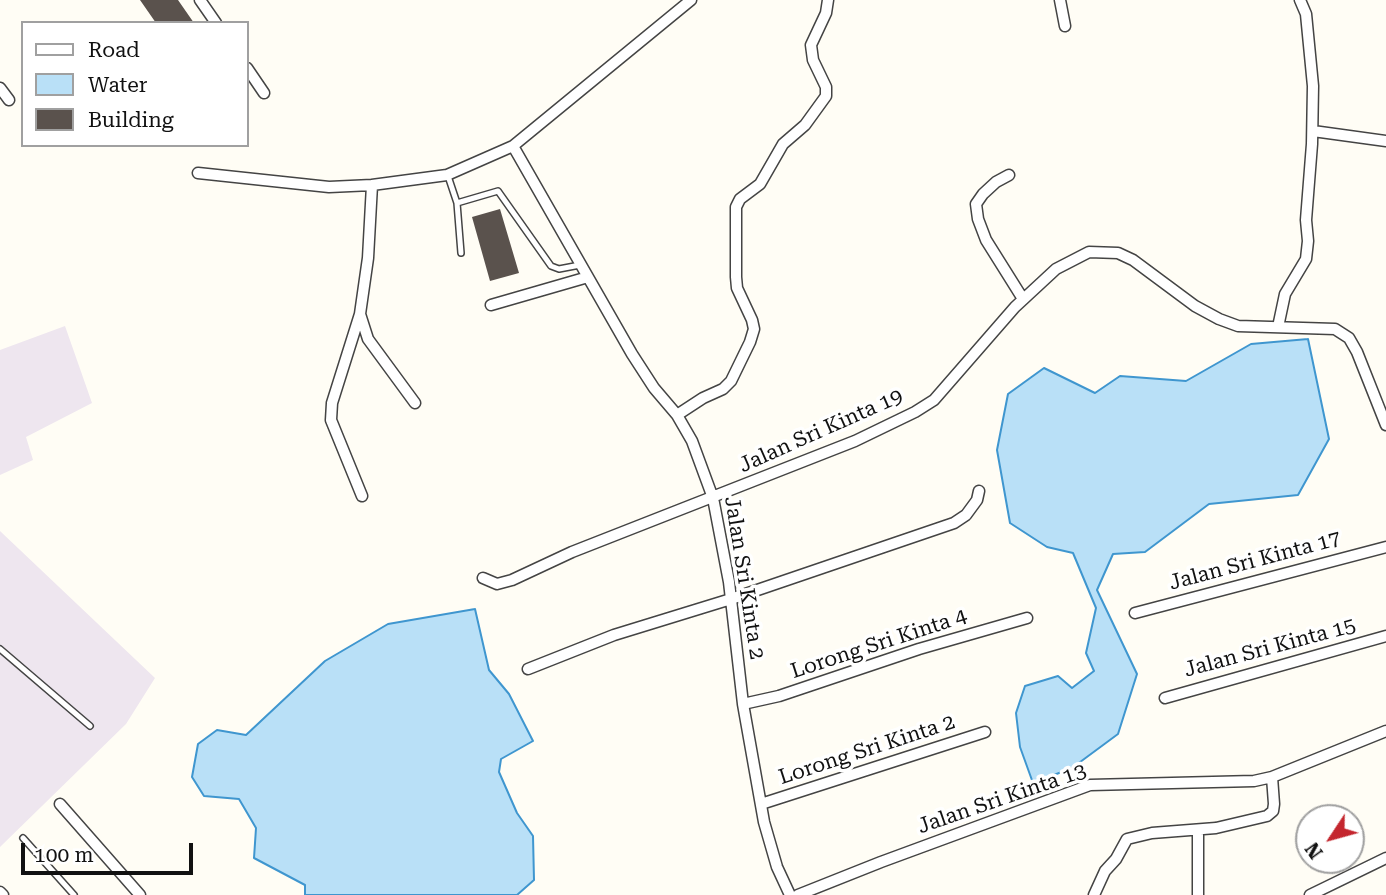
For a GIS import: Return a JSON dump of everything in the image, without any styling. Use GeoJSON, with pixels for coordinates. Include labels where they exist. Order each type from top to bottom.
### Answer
{"type":"FeatureCollection","features":[{"type":"Feature","properties":{"kind":"street"},"geometry":{"type":"LineString","coordinates":[[200,0],[215,21]]}},
{"type":"Feature","properties":{"kind":"street"},"geometry":{"type":"LineString","coordinates":[[677,415],[723,389],[731,381],[750,342],[754,329],[752,320],[737,288],[736,207],[740,199],[760,184],[783,144],[806,125],[826,96],[827,87],[813,60],[811,45],[826,13],[828,0]]}},
{"type":"Feature","properties":{"kind":"street"},"geometry":{"type":"LineString","coordinates":[[1060,0],[1065,26]]}},
{"type":"Feature","properties":{"kind":"street"},"geometry":{"type":"LineString","coordinates":[[1279,327],[1285,294],[1306,259],[1313,86],[1306,14],[1300,0]]}},
{"type":"Feature","properties":{"kind":"street"},"geometry":{"type":"LineString","coordinates":[[198,173],[329,187],[372,185],[447,175],[513,146],[686,1]]}},
{"type":"Feature","properties":{"kind":"street"},"geometry":{"type":"LineString","coordinates":[[248,69],[264,93]]}},
{"type":"Feature","properties":{"kind":"street"},"geometry":{"type":"LineString","coordinates":[[0,88],[9,100]]}},
{"type":"Feature","properties":{"kind":"street"},"geometry":{"type":"LineString","coordinates":[[1312,131],[1386,141]]}},
{"type":"Feature","properties":{"kind":"street","name":"Jalan Sri Kinta 2"},"geometry":{"type":"LineString","coordinates":[[513,146],[632,355],[654,388],[677,415],[692,441],[713,498],[731,599],[743,704],[768,840],[790,895]]}},
{"type":"Feature","properties":{"kind":"street"},"geometry":{"type":"LineString","coordinates":[[1009,175],[996,182],[976,204],[986,240],[1023,299]]}},
{"type":"Feature","properties":{"kind":"street"},"geometry":{"type":"LineString","coordinates":[[362,496],[331,420],[332,403],[360,314],[368,258],[372,185]]}},
{"type":"Feature","properties":{"kind":"street","name":"Jalan Sri Kinta 19"},"geometry":{"type":"LineString","coordinates":[[483,578],[497,584],[512,580],[572,552],[855,441],[915,412],[933,400],[978,346],[1023,299],[1056,269],[1089,252],[1118,253],[1133,260],[1162,283],[1219,319],[1238,326],[1335,329],[1349,338],[1357,352],[1386,425]]}},
{"type":"Feature","properties":{"kind":"street"},"geometry":{"type":"LineString","coordinates":[[491,305],[588,277]]}},
{"type":"Feature","properties":{"kind":"street"},"geometry":{"type":"LineString","coordinates":[[360,314],[369,339],[415,403]]}},
{"type":"Feature","properties":{"kind":"street"},"geometry":{"type":"LineString","coordinates":[[528,670],[614,635],[731,599],[954,523],[966,515],[979,491]]}},
{"type":"Feature","properties":{"kind":"street","name":"Jalan Sri Kinta 17"},"geometry":{"type":"LineString","coordinates":[[1135,613],[1386,547]]}},
{"type":"Feature","properties":{"kind":"street","name":"Lorong Sri Kinta 4"},"geometry":{"type":"LineString","coordinates":[[743,704],[779,696],[919,649],[1027,618]]}},
{"type":"Feature","properties":{"kind":"street","name":"Jalan Sri Kinta 15"},"geometry":{"type":"LineString","coordinates":[[1165,698],[1386,636]]}},
{"type":"Feature","properties":{"kind":"street","name":"Jalan Sri Kinta 13"},"geometry":{"type":"LineString","coordinates":[[799,895],[893,857],[1090,785],[1254,781],[1272,777],[1386,731]]}},
{"type":"Feature","properties":{"kind":"street","name":"Lorong Sri Kinta 2"},"geometry":{"type":"LineString","coordinates":[[761,804],[985,732]]}},
{"type":"Feature","properties":{"kind":"street"},"geometry":{"type":"LineString","coordinates":[[1094,895],[1105,871],[1128,839],[1152,833],[1242,823],[1267,816],[1273,811],[1272,777]]}},
{"type":"Feature","properties":{"kind":"street"},"geometry":{"type":"LineString","coordinates":[[60,804],[140,895]]}},
{"type":"Feature","properties":{"kind":"street"},"geometry":{"type":"LineString","coordinates":[[1198,830],[1198,895]]}},
{"type":"Feature","properties":{"kind":"street"},"geometry":{"type":"LineString","coordinates":[[1310,895],[1386,858]]}},
{"type":"Feature","properties":{"kind":"lane"},"geometry":{"type":"LineString","coordinates":[[447,175],[457,203],[461,253]]}},
{"type":"Feature","properties":{"kind":"lane"},"geometry":{"type":"LineString","coordinates":[[457,203],[498,191],[551,266],[559,269],[580,265]]}},
{"type":"Feature","properties":{"kind":"lane"},"geometry":{"type":"LineString","coordinates":[[0,649],[90,726]]}},
{"type":"Feature","properties":{"kind":"lane"},"geometry":{"type":"LineString","coordinates":[[23,838],[74,895]]}},
{"type":"Feature","properties":{"kind":"shaded area"},"geometry":{"type":"Polygon","coordinates":[[[65,326],[92,403],[26,437],[33,460],[0,475],[0,350],[65,326]]]}},
{"type":"Feature","properties":{"kind":"shaded area"},"geometry":{"type":"Polygon","coordinates":[[[0,531],[155,678],[126,724],[0,847],[0,531]]]}},
{"type":"Feature","properties":{"kind":"water"},"geometry":{"type":"Polygon","coordinates":[[[1308,339],[1329,439],[1298,495],[1209,504],[1145,552],[1113,554],[1097,590],[1137,674],[1118,734],[1072,768],[1033,783],[1020,747],[1016,713],[1025,686],[1058,676],[1072,688],[1094,671],[1086,653],[1096,608],[1073,553],[1047,547],[1010,523],[997,450],[1008,394],[1044,368],[1095,393],[1120,376],[1186,381],[1251,344],[1308,339]]]}},
{"type":"Feature","properties":{"kind":"water"},"geometry":{"type":"Polygon","coordinates":[[[475,609],[489,670],[509,694],[533,741],[501,759],[499,772],[517,813],[533,836],[534,880],[517,895],[305,895],[305,885],[254,858],[256,828],[239,799],[204,796],[192,777],[198,744],[217,730],[246,735],[325,661],[388,624],[475,609]]]}},
{"type":"Feature","properties":{"kind":"building"},"geometry":{"type":"Polygon","coordinates":[[[140,0],[178,0],[193,21],[155,21],[140,0]]]}},
{"type":"Feature","properties":{"kind":"building"},"geometry":{"type":"Polygon","coordinates":[[[500,209],[519,273],[490,281],[472,217],[500,209]]]}}]}
